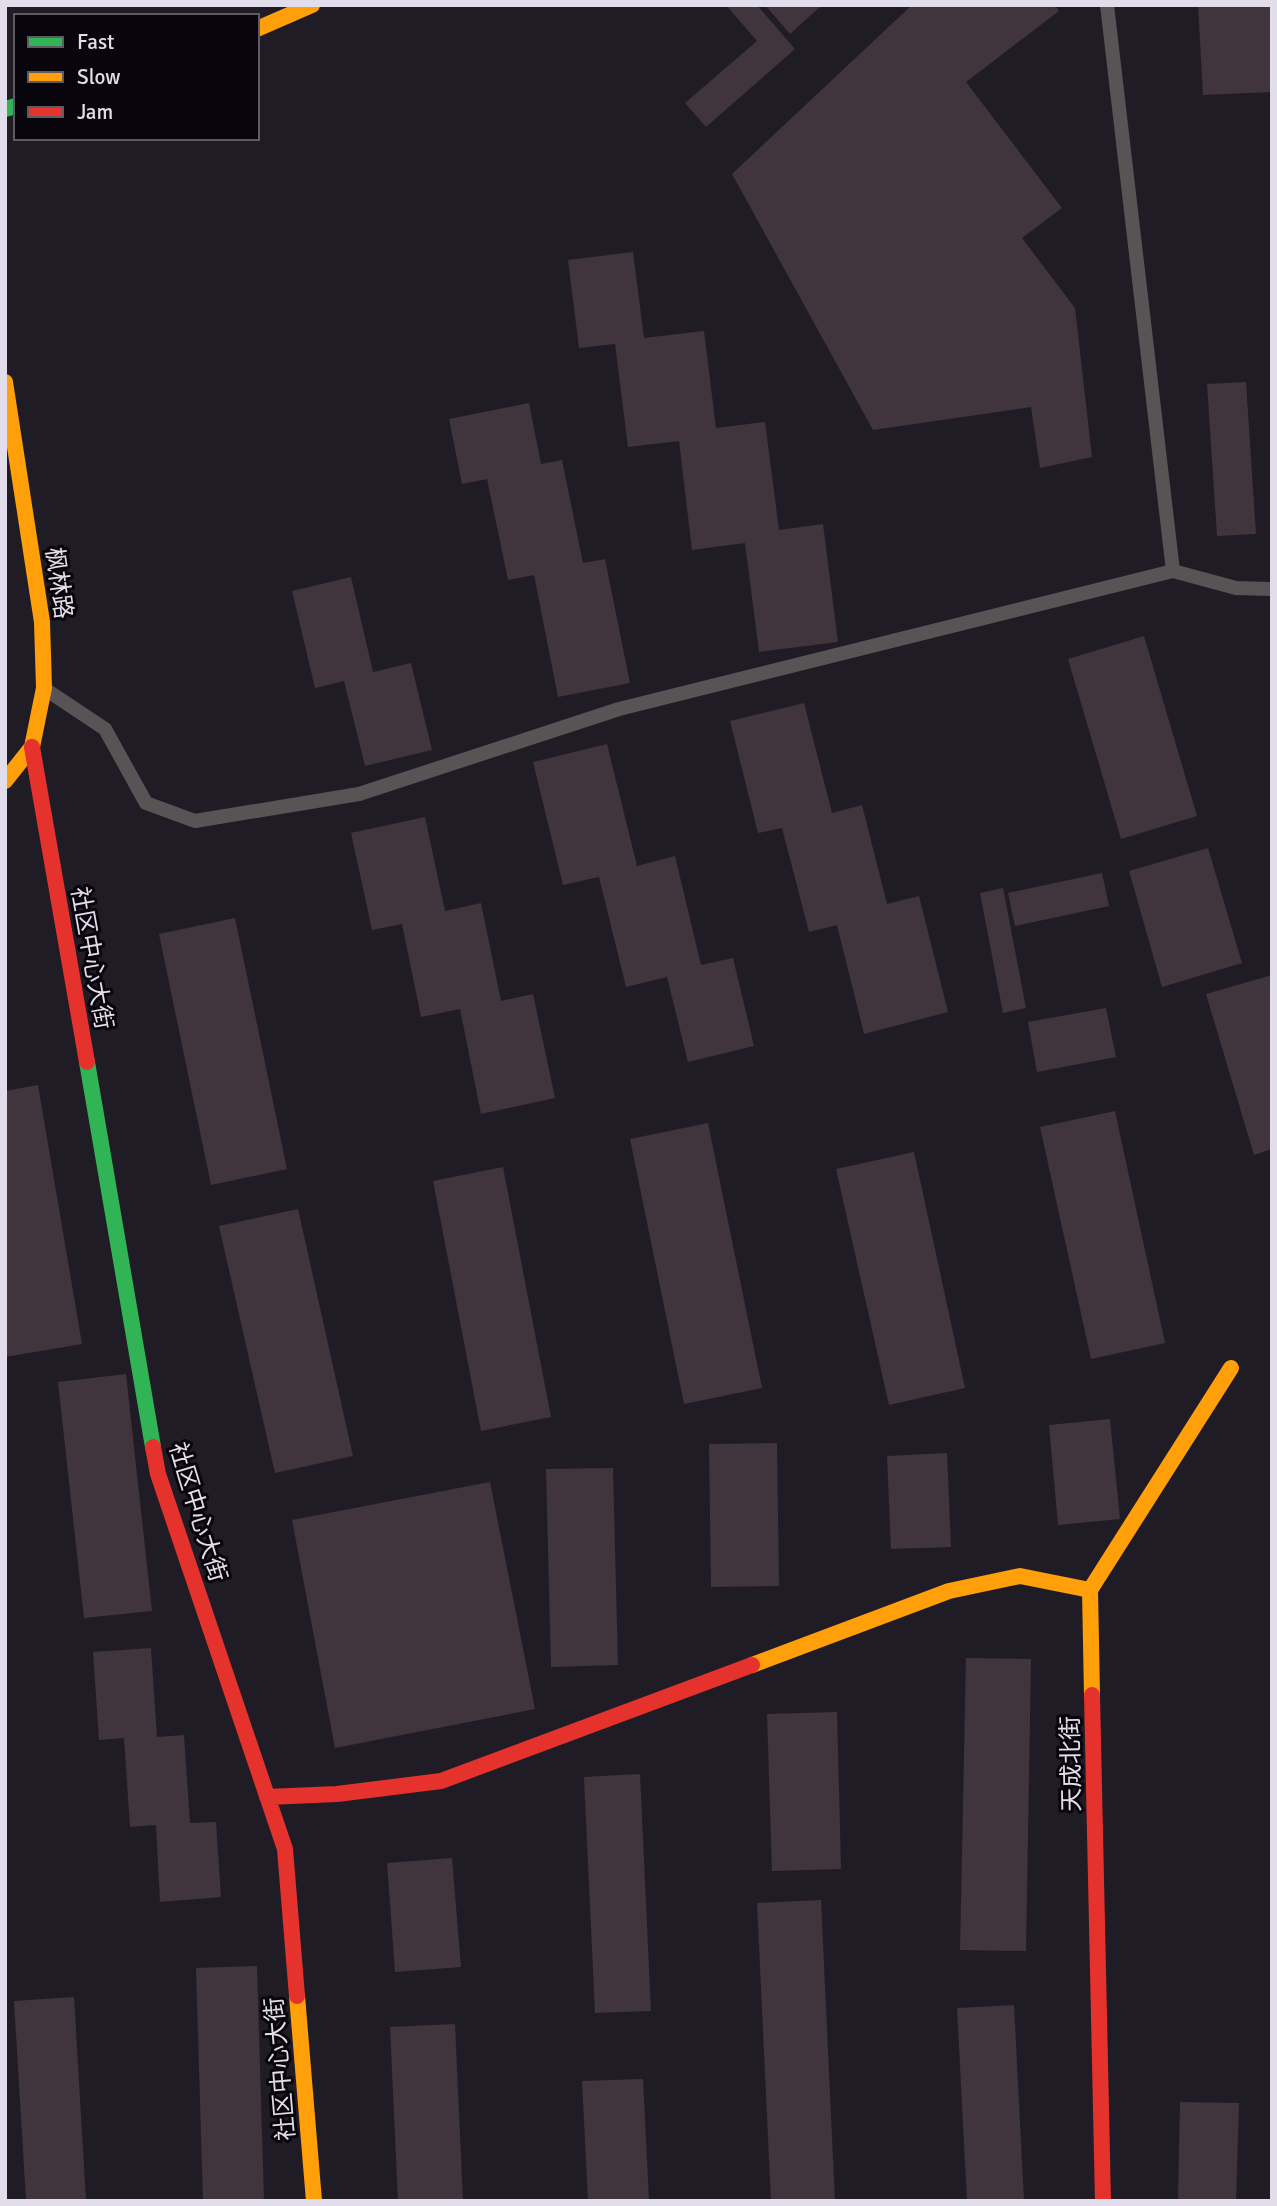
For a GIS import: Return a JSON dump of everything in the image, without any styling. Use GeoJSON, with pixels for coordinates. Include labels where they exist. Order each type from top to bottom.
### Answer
{"type":"FeatureCollection","features":[{"type":"Feature","properties":{"kind":"street"},"geometry":{"type":"LineString","coordinates":[[259,28],[312,5]]}},
{"type":"Feature","properties":{"kind":"street","name":"枫林路"},"geometry":{"type":"LineString","coordinates":[[5,382],[42,622],[44,688],[32,747],[5,781]]}},
{"type":"Feature","properties":{"kind":"street","name":"社区中心大街"},"geometry":{"type":"LineString","coordinates":[[32,747],[158,1474],[285,1849],[314,2201]]}},
{"type":"Feature","properties":{"kind":"street"},"geometry":{"type":"LineString","coordinates":[[267,1797],[337,1794],[441,1781],[949,1591],[1020,1576],[1090,1590],[1231,1368]]}},
{"type":"Feature","properties":{"kind":"street","name":"天成北街"},"geometry":{"type":"LineString","coordinates":[[1090,1590],[1103,2201]]}},
{"type":"Feature","properties":{"kind":"lane"},"geometry":{"type":"LineString","coordinates":[[1107,5],[1173,571]]}},
{"type":"Feature","properties":{"kind":"lane"},"geometry":{"type":"LineString","coordinates":[[44,688],[105,729],[146,803],[195,821],[359,794],[619,709],[1173,571],[1236,588],[1272,589]]}},
{"type":"Feature","properties":{"kind":"building"},"geometry":{"type":"Polygon","coordinates":[[[726,5],[757,5],[795,49],[706,127],[685,103],[757,41],[726,5]]]}},
{"type":"Feature","properties":{"kind":"building"},"geometry":{"type":"Polygon","coordinates":[[[765,5],[822,5],[790,34],[765,5]]]}},
{"type":"Feature","properties":{"kind":"building"},"geometry":{"type":"Polygon","coordinates":[[[912,5],[1055,5],[1059,11],[966,82],[1062,208],[1022,238],[1075,308],[1092,457],[1040,468],[1031,407],[873,430],[732,174],[912,5]]]}},
{"type":"Feature","properties":{"kind":"building"},"geometry":{"type":"Polygon","coordinates":[[[1198,5],[1272,5],[1272,92],[1203,95],[1198,5]]]}},
{"type":"Feature","properties":{"kind":"building"},"geometry":{"type":"Polygon","coordinates":[[[633,252],[644,338],[704,331],[716,428],[765,422],[779,530],[823,524],[838,642],[759,652],[745,543],[692,550],[679,441],[628,447],[615,344],[579,348],[568,260],[633,252]]]}},
{"type":"Feature","properties":{"kind":"building"},"geometry":{"type":"Polygon","coordinates":[[[1246,382],[1256,534],[1217,536],[1207,384],[1246,382]]]}},
{"type":"Feature","properties":{"kind":"building"},"geometry":{"type":"Polygon","coordinates":[[[529,403],[541,464],[562,460],[583,563],[605,559],[630,683],[558,697],[534,575],[508,580],[487,479],[462,484],[449,419],[529,403]]]}},
{"type":"Feature","properties":{"kind":"building"},"geometry":{"type":"Polygon","coordinates":[[[351,577],[373,672],[411,663],[432,750],[365,766],[344,681],[315,688],[292,591],[351,577]]]}},
{"type":"Feature","properties":{"kind":"building"},"geometry":{"type":"Polygon","coordinates":[[[1144,636],[1197,816],[1121,839],[1068,659],[1144,636]]]}},
{"type":"Feature","properties":{"kind":"building"},"geometry":{"type":"Polygon","coordinates":[[[804,703],[832,813],[862,805],[887,904],[919,896],[948,1012],[864,1034],[837,925],[809,932],[782,828],[758,833],[730,721],[804,703]]]}},
{"type":"Feature","properties":{"kind":"building"},"geometry":{"type":"Polygon","coordinates":[[[607,744],[637,866],[675,856],[701,965],[733,958],[754,1046],[688,1062],[667,977],[626,987],[599,877],[563,885],[533,762],[607,744]]]}},
{"type":"Feature","properties":{"kind":"building"},"geometry":{"type":"Polygon","coordinates":[[[425,817],[445,911],[481,903],[501,1001],[533,994],[555,1098],[481,1114],[460,1009],[421,1017],[402,924],[372,930],[351,833],[425,817]]]}},
{"type":"Feature","properties":{"kind":"building"},"geometry":{"type":"Polygon","coordinates":[[[1208,848],[1242,963],[1162,987],[1129,871],[1208,848]]]}},
{"type":"Feature","properties":{"kind":"building"},"geometry":{"type":"Polygon","coordinates":[[[1102,873],[1109,906],[1015,926],[1008,893],[1102,873]]]}},
{"type":"Feature","properties":{"kind":"building"},"geometry":{"type":"Polygon","coordinates":[[[1003,888],[1026,1008],[1003,1013],[980,893],[1003,888]]]}},
{"type":"Feature","properties":{"kind":"building"},"geometry":{"type":"Polygon","coordinates":[[[235,918],[287,1169],[211,1185],[159,934],[235,918]]]}},
{"type":"Feature","properties":{"kind":"building"},"geometry":{"type":"Polygon","coordinates":[[[1272,975],[1272,1149],[1254,1155],[1206,994],[1272,975]]]}},
{"type":"Feature","properties":{"kind":"building"},"geometry":{"type":"Polygon","coordinates":[[[1106,1008],[1116,1057],[1037,1072],[1028,1022],[1106,1008]]]}},
{"type":"Feature","properties":{"kind":"building"},"geometry":{"type":"Polygon","coordinates":[[[38,1085],[82,1344],[5,1357],[5,1091],[38,1085]]]}},
{"type":"Feature","properties":{"kind":"building"},"geometry":{"type":"Polygon","coordinates":[[[1115,1111],[1165,1343],[1091,1359],[1040,1127],[1115,1111]]]}},
{"type":"Feature","properties":{"kind":"building"},"geometry":{"type":"Polygon","coordinates":[[[708,1123],[762,1388],[684,1404],[630,1139],[708,1123]]]}},
{"type":"Feature","properties":{"kind":"building"},"geometry":{"type":"Polygon","coordinates":[[[914,1152],[965,1388],[889,1405],[836,1169],[914,1152]]]}},
{"type":"Feature","properties":{"kind":"building"},"geometry":{"type":"Polygon","coordinates":[[[503,1167],[551,1417],[481,1431],[433,1181],[503,1167]]]}},
{"type":"Feature","properties":{"kind":"building"},"geometry":{"type":"Polygon","coordinates":[[[298,1209],[353,1456],[275,1473],[219,1226],[298,1209]]]}},
{"type":"Feature","properties":{"kind":"building"},"geometry":{"type":"Polygon","coordinates":[[[126,1374],[152,1611],[84,1618],[58,1382],[126,1374]]]}},
{"type":"Feature","properties":{"kind":"building"},"geometry":{"type":"Polygon","coordinates":[[[1110,1419],[1120,1519],[1058,1525],[1049,1425],[1110,1419]]]}},
{"type":"Feature","properties":{"kind":"building"},"geometry":{"type":"Polygon","coordinates":[[[777,1443],[779,1586],[711,1587],[709,1444],[777,1443]]]}},
{"type":"Feature","properties":{"kind":"building"},"geometry":{"type":"Polygon","coordinates":[[[947,1453],[951,1547],[891,1549],[887,1456],[947,1453]]]}},
{"type":"Feature","properties":{"kind":"building"},"geometry":{"type":"Polygon","coordinates":[[[613,1468],[618,1665],[551,1667],[546,1469],[613,1468]]]}},
{"type":"Feature","properties":{"kind":"building"},"geometry":{"type":"Polygon","coordinates":[[[490,1482],[535,1709],[335,1748],[292,1520],[490,1482]]]}},
{"type":"Feature","properties":{"kind":"building"},"geometry":{"type":"Polygon","coordinates":[[[151,1648],[157,1737],[184,1735],[190,1823],[216,1822],[221,1897],[160,1902],[156,1825],[130,1827],[124,1738],[99,1740],[93,1652],[151,1648]]]}},
{"type":"Feature","properties":{"kind":"building"},"geometry":{"type":"Polygon","coordinates":[[[966,1658],[1031,1659],[1026,1951],[960,1950],[966,1658]]]}},
{"type":"Feature","properties":{"kind":"building"},"geometry":{"type":"Polygon","coordinates":[[[837,1712],[841,1869],[772,1871],[767,1714],[837,1712]]]}},
{"type":"Feature","properties":{"kind":"building"},"geometry":{"type":"Polygon","coordinates":[[[640,1774],[651,2011],[595,2013],[584,1777],[640,1774]]]}},
{"type":"Feature","properties":{"kind":"building"},"geometry":{"type":"Polygon","coordinates":[[[452,1858],[461,1967],[395,1972],[387,1863],[452,1858]]]}},
{"type":"Feature","properties":{"kind":"building"},"geometry":{"type":"Polygon","coordinates":[[[821,1900],[835,2201],[771,2201],[757,1903],[821,1900]]]}},
{"type":"Feature","properties":{"kind":"building"},"geometry":{"type":"Polygon","coordinates":[[[257,1966],[264,2201],[203,2201],[196,1968],[257,1966]]]}},
{"type":"Feature","properties":{"kind":"building"},"geometry":{"type":"Polygon","coordinates":[[[74,1997],[86,2201],[26,2201],[14,2001],[74,1997]]]}},
{"type":"Feature","properties":{"kind":"building"},"geometry":{"type":"Polygon","coordinates":[[[1014,2005],[1024,2201],[967,2201],[957,2008],[1014,2005]]]}},
{"type":"Feature","properties":{"kind":"building"},"geometry":{"type":"Polygon","coordinates":[[[455,2024],[463,2201],[398,2201],[390,2027],[455,2024]]]}},
{"type":"Feature","properties":{"kind":"building"},"geometry":{"type":"Polygon","coordinates":[[[643,2079],[649,2201],[588,2201],[582,2081],[643,2079]]]}},
{"type":"Feature","properties":{"kind":"building"},"geometry":{"type":"Polygon","coordinates":[[[1180,2102],[1239,2103],[1236,2201],[1178,2201],[1180,2102]]]}},
{"type":"Feature","properties":{"kind":"traffic: fast"},"geometry":{"type":"LineString","coordinates":[[5,109],[14,107]]}},
{"type":"Feature","properties":{"kind":"traffic: fast"},"geometry":{"type":"LineString","coordinates":[[87,1062],[153,1447]]}},
{"type":"Feature","properties":{"kind":"traffic: slow"},"geometry":{"type":"LineString","coordinates":[[259,28],[312,5]]}},
{"type":"Feature","properties":{"kind":"traffic: slow"},"geometry":{"type":"LineString","coordinates":[[5,382],[42,622],[44,688],[32,747],[5,781]]}},
{"type":"Feature","properties":{"kind":"traffic: slow"},"geometry":{"type":"LineString","coordinates":[[1092,1695],[1090,1590],[1231,1368]]}},
{"type":"Feature","properties":{"kind":"traffic: slow"},"geometry":{"type":"LineString","coordinates":[[752,1665],[949,1591],[1020,1576],[1090,1590]]}},
{"type":"Feature","properties":{"kind":"traffic: slow"},"geometry":{"type":"LineString","coordinates":[[297,1996],[314,2201]]}},
{"type":"Feature","properties":{"kind":"traffic: jam"},"geometry":{"type":"LineString","coordinates":[[32,747],[87,1062]]}},
{"type":"Feature","properties":{"kind":"traffic: jam"},"geometry":{"type":"LineString","coordinates":[[153,1447],[158,1474],[285,1849],[297,1996]]}},
{"type":"Feature","properties":{"kind":"traffic: jam"},"geometry":{"type":"LineString","coordinates":[[267,1797],[337,1794],[441,1781],[752,1665]]}},
{"type":"Feature","properties":{"kind":"traffic: jam"},"geometry":{"type":"LineString","coordinates":[[1092,1695],[1103,2201]]}}]}
